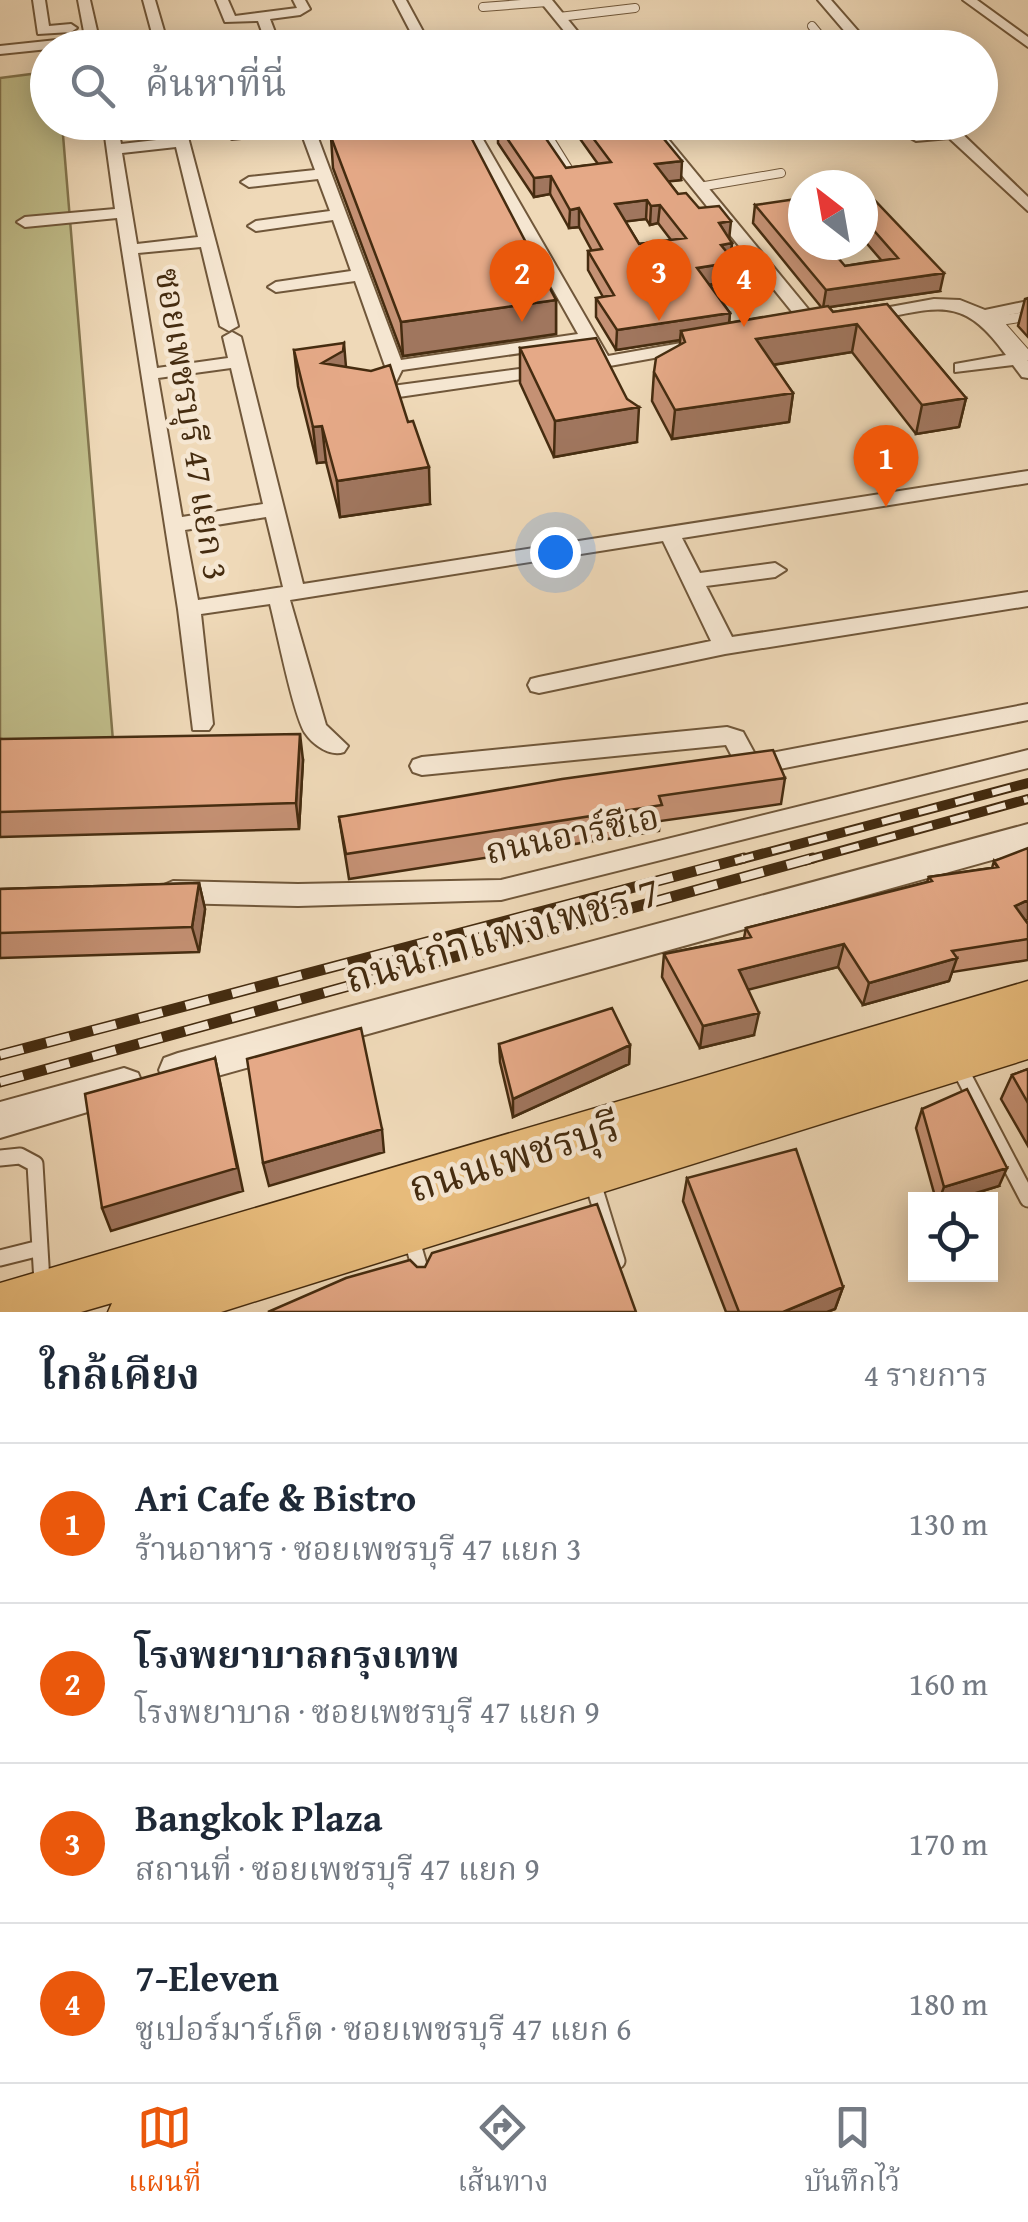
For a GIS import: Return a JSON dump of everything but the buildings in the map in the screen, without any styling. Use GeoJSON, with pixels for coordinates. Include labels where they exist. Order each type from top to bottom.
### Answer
{"type":"FeatureCollection","features":[{"type":"Feature","properties":{"kind":"main road","name":"ถนนเพชรบุรี"},"geometry":{"type":"LineString","coordinates":[[135,1312],[1028,1001]]}},
{"type":"Feature","properties":{"kind":"main road","name":"ถนนเพชรบุรี"},"geometry":{"type":"LineString","coordinates":[[28,1285],[392,1220],[590,1173],[1028,1038]]}},
{"type":"Feature","properties":{"kind":"street"},"geometry":{"type":"LineString","coordinates":[[39,0],[43,30]]}},
{"type":"Feature","properties":{"kind":"street"},"geometry":{"type":"LineString","coordinates":[[84,0],[90,30]]}},
{"type":"Feature","properties":{"kind":"street"},"geometry":{"type":"LineString","coordinates":[[149,0],[158,30]]}},
{"type":"Feature","properties":{"kind":"street"},"geometry":{"type":"LineString","coordinates":[[222,0],[231,20],[300,12],[304,9],[298,0]]}},
{"type":"Feature","properties":{"kind":"street"},"geometry":{"type":"LineString","coordinates":[[400,0],[416,30]]}},
{"type":"Feature","properties":{"kind":"street"},"geometry":{"type":"LineString","coordinates":[[824,0],[851,30]]}},
{"type":"Feature","properties":{"kind":"street"},"geometry":{"type":"LineString","coordinates":[[968,0],[1028,43]]}},
{"type":"Feature","properties":{"kind":"street"},"geometry":{"type":"LineString","coordinates":[[546,1],[570,30]]}},
{"type":"Feature","properties":{"kind":"street"},"geometry":{"type":"LineString","coordinates":[[263,17],[268,30]]}},
{"type":"Feature","properties":{"kind":"street"},"geometry":{"type":"LineString","coordinates":[[0,50],[30,46]]}},
{"type":"Feature","properties":{"kind":"street","name":"ซอยเพชรบุรี 47 แยก 3"},"geometry":{"type":"LineString","coordinates":[[114,140],[189,608],[1028,478]]}},
{"type":"Feature","properties":{"kind":"street"},"geometry":{"type":"LineString","coordinates":[[312,140],[360,276],[388,383]]}},
{"type":"Feature","properties":{"kind":"street"},"geometry":{"type":"LineString","coordinates":[[476,140],[608,372]]}},
{"type":"Feature","properties":{"kind":"street"},"geometry":{"type":"LineString","coordinates":[[661,140],[820,323],[951,304],[969,307],[1024,362]]}},
{"type":"Feature","properties":{"kind":"street"},"geometry":{"type":"LineString","coordinates":[[959,140],[1028,206]]}},
{"type":"Feature","properties":{"kind":"street"},"geometry":{"type":"LineString","coordinates":[[116,149],[182,142],[274,509],[286,594],[315,729],[336,746]]}},
{"type":"Feature","properties":{"kind":"street"},"geometry":{"type":"LineString","coordinates":[[249,182],[324,174]]}},
{"type":"Feature","properties":{"kind":"street"},"geometry":{"type":"LineString","coordinates":[[25,222],[125,213]]}},
{"type":"Feature","properties":{"kind":"street"},"geometry":{"type":"LineString","coordinates":[[256,226],[340,214]]}},
{"type":"Feature","properties":{"kind":"street"},"geometry":{"type":"LineString","coordinates":[[132,250],[207,241]]}},
{"type":"Feature","properties":{"kind":"street"},"geometry":{"type":"LineString","coordinates":[[276,287],[360,276]]}},
{"type":"Feature","properties":{"kind":"street"},"geometry":{"type":"LineString","coordinates":[[982,316],[1028,306]]}},
{"type":"Feature","properties":{"kind":"street"},"geometry":{"type":"LineString","coordinates":[[388,383],[590,338]]}},
{"type":"Feature","properties":{"kind":"street"},"geometry":{"type":"LineString","coordinates":[[367,377],[388,383],[608,372],[717,342]]}},
{"type":"Feature","properties":{"kind":"street"},"geometry":{"type":"LineString","coordinates":[[150,374],[237,362]]}},
{"type":"Feature","properties":{"kind":"street"},"geometry":{"type":"LineString","coordinates":[[960,368],[1024,362]]}},
{"type":"Feature","properties":{"kind":"street"},"geometry":{"type":"LineString","coordinates":[[174,524],[274,509]]}},
{"type":"Feature","properties":{"kind":"street"},"geometry":{"type":"LineString","coordinates":[[669,532],[725,646]]}},
{"type":"Feature","properties":{"kind":"street"},"geometry":{"type":"LineString","coordinates":[[693,581],[775,570]]}},
{"type":"Feature","properties":{"kind":"street"},"geometry":{"type":"LineString","coordinates":[[539,685],[725,646],[1028,599]]}},
{"type":"Feature","properties":{"kind":"street"},"geometry":{"type":"LineString","coordinates":[[189,608],[200,724]]}},
{"type":"Feature","properties":{"kind":"street"},"geometry":{"type":"LineString","coordinates":[[422,766],[727,736],[735,738],[749,766],[1028,712]]}},
{"type":"Feature","properties":{"kind":"street","name":"ถนนอาร์ซีเอ"},"geometry":{"type":"LineString","coordinates":[[154,892],[298,895],[502,890],[1028,759]]}},
{"type":"Feature","properties":{"kind":"street","name":"ถนนกำแพงเพชร 7"},"geometry":{"type":"LineString","coordinates":[[0,1120],[1028,836]]}},
{"type":"Feature","properties":{"kind":"lane"},"geometry":{"type":"LineString","coordinates":[[482,7],[546,1]]}},
{"type":"Feature","properties":{"kind":"lane"},"geometry":{"type":"LineString","coordinates":[[559,17],[635,8]]}},
{"type":"Feature","properties":{"kind":"lane"},"geometry":{"type":"LineString","coordinates":[[812,26],[815,30]]}},
{"type":"Feature","properties":{"kind":"lane"},"geometry":{"type":"LineString","coordinates":[[549,140],[569,170]]}},
{"type":"Feature","properties":{"kind":"lane"},"geometry":{"type":"LineString","coordinates":[[699,187],[780,172]]}},
{"type":"Feature","properties":{"kind":"lane"},"geometry":{"type":"LineString","coordinates":[[1024,362],[997,321],[1028,316]]}},
{"type":"Feature","properties":{"kind":"lane"},"geometry":{"type":"LineString","coordinates":[[955,1061],[1028,1199]]}},
{"type":"Feature","properties":{"kind":"lane"},"geometry":{"type":"LineString","coordinates":[[0,1158],[20,1156],[35,1164],[28,1285]]}},
{"type":"Feature","properties":{"kind":"lane"},"geometry":{"type":"LineString","coordinates":[[590,1173],[624,1278]]}},
{"type":"Feature","properties":{"kind":"lane"},"geometry":{"type":"LineString","coordinates":[[392,1220],[422,1279]]}},
{"type":"Feature","properties":{"kind":"lane"},"geometry":{"type":"LineString","coordinates":[[0,1258],[28,1285]]}},
{"type":"Feature","properties":{"kind":"shaded area"},"geometry":{"type":"Polygon","coordinates":[[[30,74],[30,140],[63,140],[114,753],[0,749],[0,78],[30,74]]]}},
{"type":"Feature","properties":{"kind":"railway"},"geometry":{"type":"LineString","coordinates":[[735,861],[1028,783]]}},
{"type":"Feature","properties":{"kind":"railway"},"geometry":{"type":"LineString","coordinates":[[804,861],[1028,799]]}},
{"type":"Feature","properties":{"kind":"railway"},"geometry":{"type":"LineString","coordinates":[[0,1055],[744,858]]}},
{"type":"Feature","properties":{"kind":"railway"},"geometry":{"type":"LineString","coordinates":[[0,1082],[813,858]]}},
{"type":"Feature","properties":{"kind":"place","name":"Bangkok Plaza"},"geometry":{"type":"Point","coordinates":[659,321]}},
{"type":"Feature","properties":{"kind":"place","name":"โรงพยาบาลกรุงเทพ"},"geometry":{"type":"Point","coordinates":[522,322]}},
{"type":"Feature","properties":{"kind":"place","name":"7-Eleven"},"geometry":{"type":"Point","coordinates":[744,327]}},
{"type":"Feature","properties":{"kind":"place","name":"Ari Cafe & Bistro"},"geometry":{"type":"Point","coordinates":[886,507]}}]}
